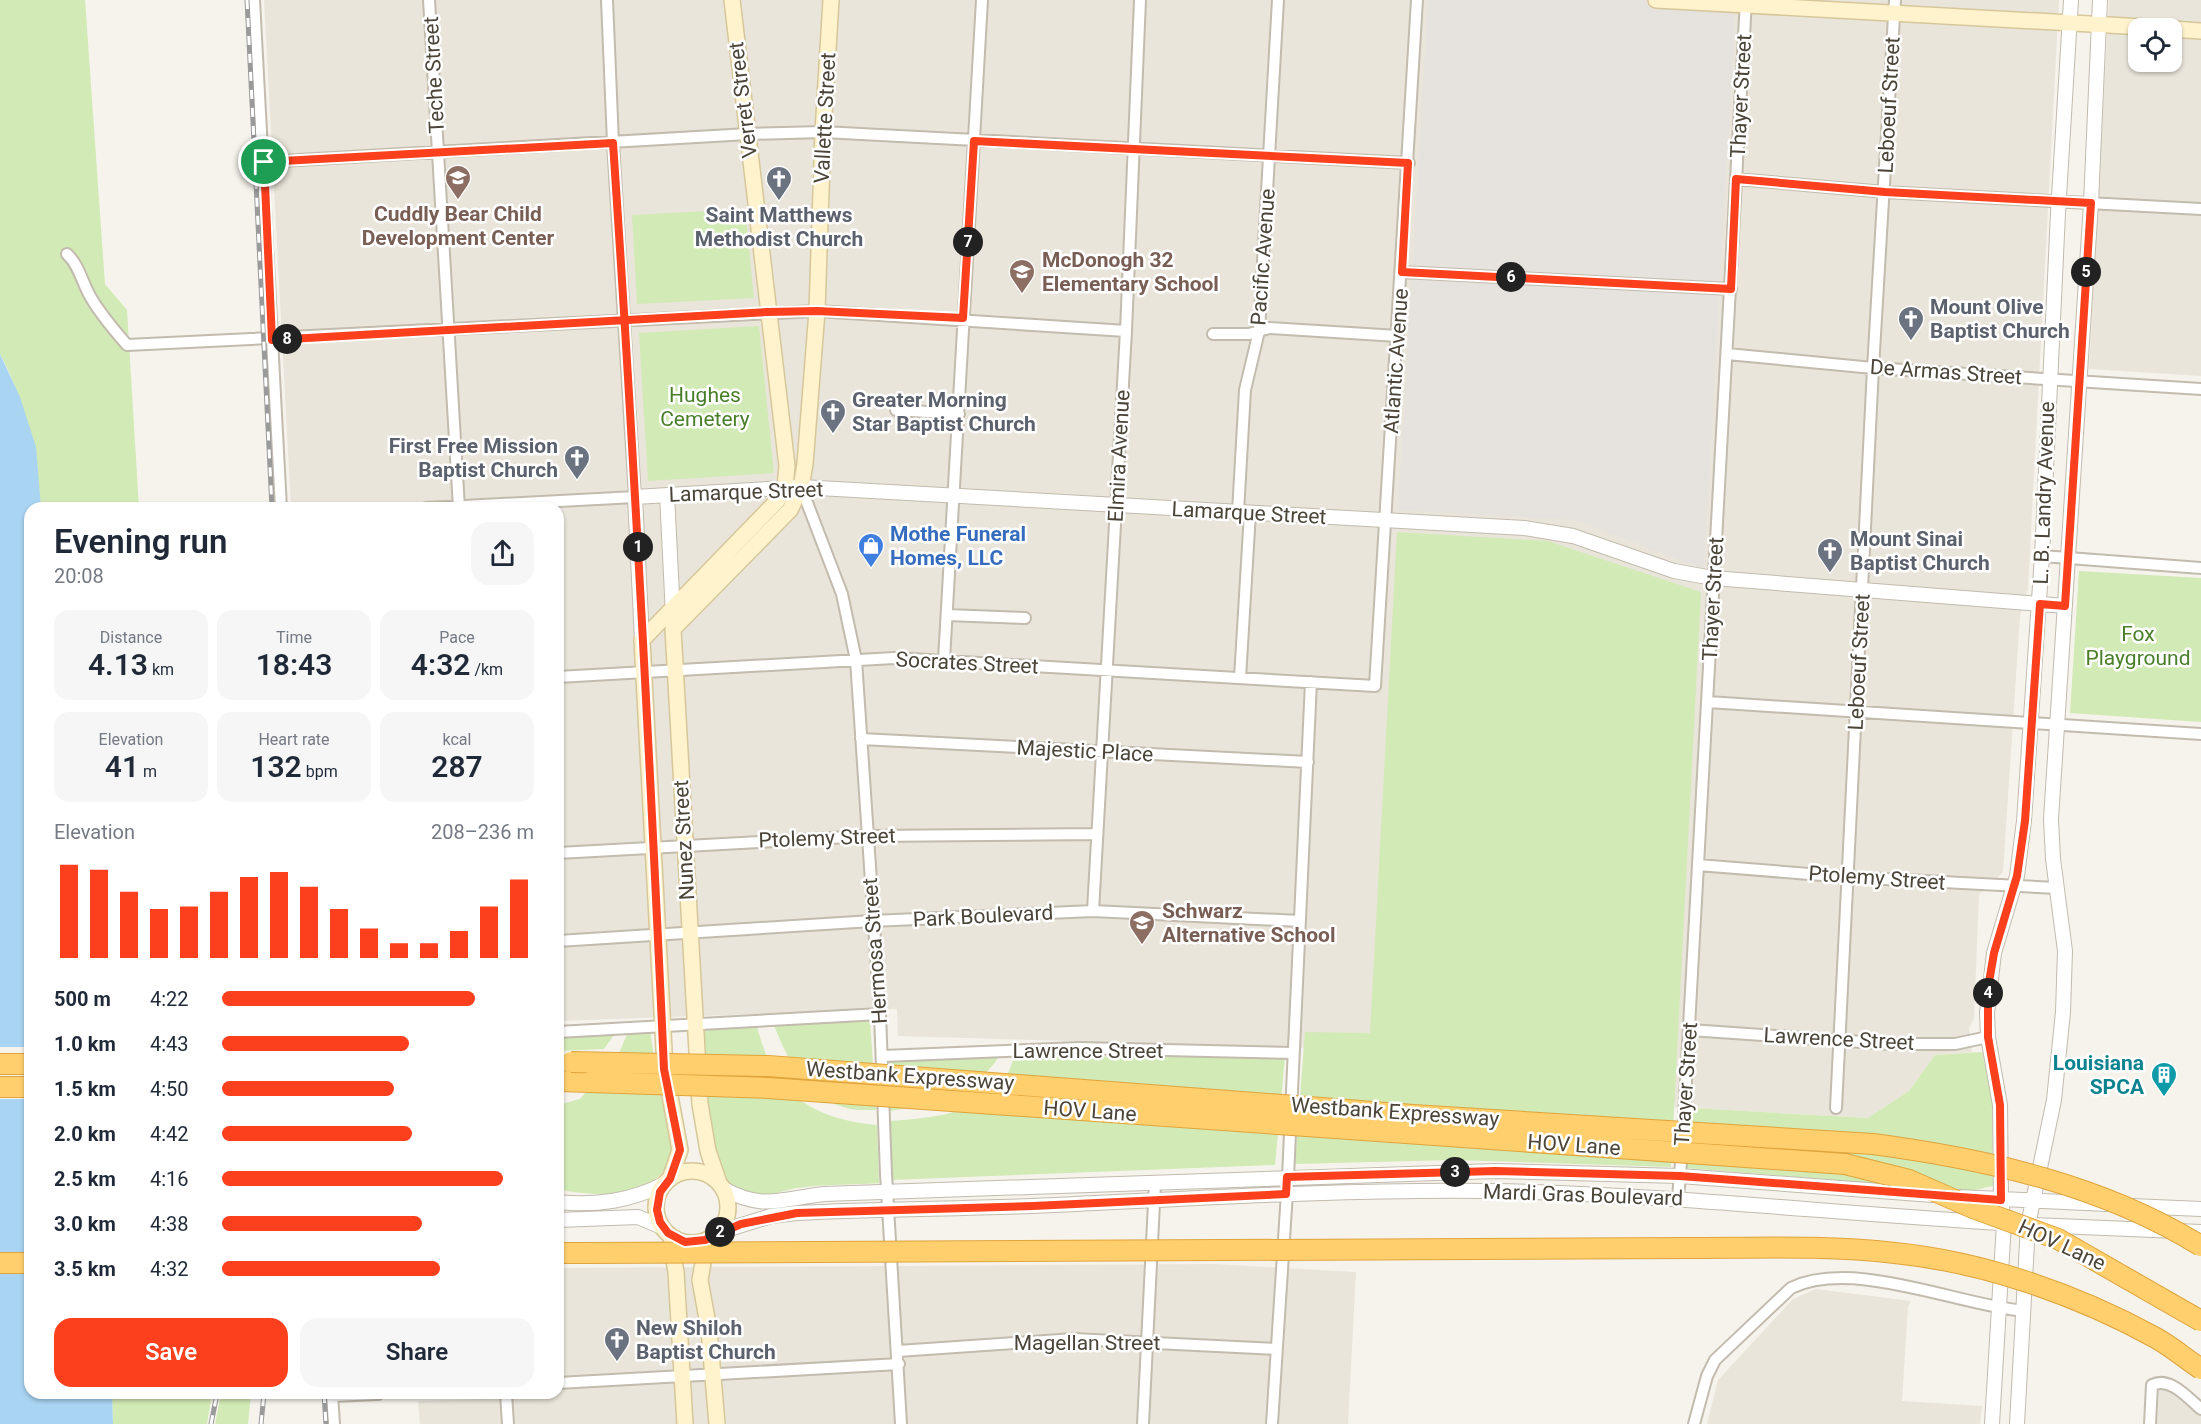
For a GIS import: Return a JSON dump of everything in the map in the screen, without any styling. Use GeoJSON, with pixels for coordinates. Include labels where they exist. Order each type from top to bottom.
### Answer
{"type":"FeatureCollection","features":[{"type":"Feature","properties":{"kind":"highway","name":"Westbank Expressway"},"geometry":{"type":"LineString","coordinates":[[564,1062],[768,1066],[1413,1115],[1873,1144],[1949,1154],[2022,1171],[2089,1194],[2152,1220],[2201,1246]]}},
{"type":"Feature","properties":{"kind":"highway"},"geometry":{"type":"LineString","coordinates":[[0,1064],[24,1064]]}},
{"type":"Feature","properties":{"kind":"highway","name":"HOV Lane"},"geometry":{"type":"LineString","coordinates":[[564,1081],[780,1089],[1845,1164],[1910,1180],[1973,1208],[2058,1239],[2201,1321]]}},
{"type":"Feature","properties":{"kind":"highway"},"geometry":{"type":"LineString","coordinates":[[0,1087],[24,1087]]}},
{"type":"Feature","properties":{"kind":"highway"},"geometry":{"type":"LineString","coordinates":[[564,1253],[1686,1248],[1837,1249],[1894,1253],[1953,1261],[2028,1284],[2098,1310],[2158,1339],[2201,1369]]}},
{"type":"Feature","properties":{"kind":"highway"},"geometry":{"type":"LineString","coordinates":[[0,1263],[24,1263]]}},
{"type":"Feature","properties":{"kind":"main road","name":"Verret Street"},"geometry":{"type":"LineString","coordinates":[[732,0],[767,312],[787,466],[785,487]]}},
{"type":"Feature","properties":{"kind":"main road","name":"Vallette Street"},"geometry":{"type":"LineString","coordinates":[[673,629],[790,510],[801,487],[805,464],[817,311],[823,132],[831,0]]}},
{"type":"Feature","properties":{"kind":"main road"},"geometry":{"type":"LineString","coordinates":[[1656,0],[1894,7],[2128,26]]}},
{"type":"Feature","properties":{"kind":"main road"},"geometry":{"type":"LineString","coordinates":[[2182,30],[2201,31]]}},
{"type":"Feature","properties":{"kind":"main road"},"geometry":{"type":"LineString","coordinates":[[642,640],[777,501],[785,487]]}},
{"type":"Feature","properties":{"kind":"main road","name":"Nunez Street"},"geometry":{"type":"LineString","coordinates":[[673,629],[702,1119],[708,1150],[721,1185]]}},
{"type":"Feature","properties":{"kind":"main road","name":"Nunez Street"},"geometry":{"type":"LineString","coordinates":[[642,640],[664,1069],[680,1150],[668,1181]]}},
{"type":"Feature","properties":{"kind":"main road"},"geometry":{"type":"LineString","coordinates":[[685,1424],[676,1272],[666,1230],[658,1216],[657,1204],[668,1181],[681,1173],[698,1172],[721,1185],[728,1210],[724,1223],[704,1249],[700,1280],[709,1330],[717,1424]]}},
{"type":"Feature","properties":{"kind":"main road"},"geometry":{"type":"LineString","coordinates":[[666,1230],[685,1242],[698,1242],[713,1235]]}},
{"type":"Feature","properties":{"kind":"street"},"geometry":{"type":"LineString","coordinates":[[254,0],[281,502]]}},
{"type":"Feature","properties":{"kind":"street","name":"Teche Street"},"geometry":{"type":"LineString","coordinates":[[429,0],[459,502]]}},
{"type":"Feature","properties":{"kind":"street","name":"Nunez Street"},"geometry":{"type":"LineString","coordinates":[[607,0],[613,143],[642,640]]}},
{"type":"Feature","properties":{"kind":"street"},"geometry":{"type":"LineString","coordinates":[[944,660],[982,0]]}},
{"type":"Feature","properties":{"kind":"street","name":"Elmira Avenue"},"geometry":{"type":"LineString","coordinates":[[1093,911],[1126,331],[1140,0]]}},
{"type":"Feature","properties":{"kind":"street","name":"Pacific Avenue"},"geometry":{"type":"LineString","coordinates":[[1240,678],[1245,390],[1259,331],[1278,0]]}},
{"type":"Feature","properties":{"kind":"street","name":"Atlantic Avenue"},"geometry":{"type":"LineString","coordinates":[[1375,686],[1417,0]]}},
{"type":"Feature","properties":{"kind":"street","name":"L. B. Landry Avenue"},"geometry":{"type":"LineString","coordinates":[[1992,1424],[2004,1223],[2001,1200],[2000,1105],[1988,1037],[1988,988],[1994,953],[2014,886],[2025,821],[2040,604],[2049,379],[2071,0]]}},
{"type":"Feature","properties":{"kind":"street","name":"L. B. Landry Avenue"},"geometry":{"type":"LineString","coordinates":[[2017,1424],[2028,1225],[2059,1066],[2065,951],[2056,888],[2051,819],[2091,203],[2100,0]]}},
{"type":"Feature","properties":{"kind":"street","name":"Thayer Street"},"geometry":{"type":"LineString","coordinates":[[1678,1198],[1690,1030],[1746,2]]}},
{"type":"Feature","properties":{"kind":"street","name":"Leboeuf Street"},"geometry":{"type":"LineString","coordinates":[[1836,1108],[1873,368],[1894,7]]}},
{"type":"Feature","properties":{"kind":"street"},"geometry":{"type":"LineString","coordinates":[[264,162],[748,134],[823,132],[1408,163]]}},
{"type":"Feature","properties":{"kind":"street"},"geometry":{"type":"LineString","coordinates":[[1736,179],[1885,192],[2201,209]]}},
{"type":"Feature","properties":{"kind":"street"},"geometry":{"type":"LineString","coordinates":[[67,254],[73,260],[90,296],[127,345],[272,340],[817,311],[963,318],[1126,331]]}},
{"type":"Feature","properties":{"kind":"street"},"geometry":{"type":"LineString","coordinates":[[1402,272],[1731,289]]}},
{"type":"Feature","properties":{"kind":"street"},"geometry":{"type":"LineString","coordinates":[[1213,334],[1249,334],[1269,328],[1398,336]]}},
{"type":"Feature","properties":{"kind":"street","name":"De Armas Street"},"geometry":{"type":"LineString","coordinates":[[1727,354],[1873,368],[2201,389]]}},
{"type":"Feature","properties":{"kind":"street"},"geometry":{"type":"LineString","coordinates":[[896,410],[959,414]]}},
{"type":"Feature","properties":{"kind":"street","name":"Lamarque Street"},"geometry":{"type":"LineString","coordinates":[[547,502],[801,487],[1524,528],[1573,536],[1674,571],[1713,578],[2065,606]]}},
{"type":"Feature","properties":{"kind":"street","name":"Hermosa Street"},"geometry":{"type":"LineString","coordinates":[[801,487],[842,594],[856,660],[883,1056],[901,1424]]}},
{"type":"Feature","properties":{"kind":"street","name":"Nunez Street"},"geometry":{"type":"LineString","coordinates":[[667,495],[673,629]]}},
{"type":"Feature","properties":{"kind":"street"},"geometry":{"type":"LineString","coordinates":[[2042,556],[2201,568]]}},
{"type":"Feature","properties":{"kind":"street"},"geometry":{"type":"LineString","coordinates":[[947,615],[1025,618]]}},
{"type":"Feature","properties":{"kind":"street","name":"Socrates Street"},"geometry":{"type":"LineString","coordinates":[[564,677],[856,660],[944,660],[1108,672],[1375,686]]}},
{"type":"Feature","properties":{"kind":"street"},"geometry":{"type":"LineString","coordinates":[[1272,1424],[1287,1177],[1311,682]]}},
{"type":"Feature","properties":{"kind":"street"},"geometry":{"type":"LineString","coordinates":[[1708,702],[1856,714],[2032,722],[2201,734]]}},
{"type":"Feature","properties":{"kind":"street","name":"Majestic Place"},"geometry":{"type":"LineString","coordinates":[[861,739],[1308,762]]}},
{"type":"Feature","properties":{"kind":"street","name":"Ptolemy Street"},"geometry":{"type":"LineString","coordinates":[[564,853],[684,844],[867,836],[1097,834]]}},
{"type":"Feature","properties":{"kind":"street","name":"Ptolemy Street"},"geometry":{"type":"LineString","coordinates":[[1698,865],[1847,877],[2056,888]]}},
{"type":"Feature","properties":{"kind":"street","name":"Park Boulevard"},"geometry":{"type":"LineString","coordinates":[[564,941],[872,921],[1093,911],[1300,921]]}},
{"type":"Feature","properties":{"kind":"street"},"geometry":{"type":"LineString","coordinates":[[564,1032],[880,1014]]}},
{"type":"Feature","properties":{"kind":"street","name":"Lawrence Street"},"geometry":{"type":"LineString","coordinates":[[1690,1030],[1891,1044],[1956,1044],[1988,1037]]}},
{"type":"Feature","properties":{"kind":"street","name":"Lawrence Street"},"geometry":{"type":"LineString","coordinates":[[883,1056],[1079,1048],[1293,1053]]}},
{"type":"Feature","properties":{"kind":"street","name":"Mardi Gras Boulevard"},"geometry":{"type":"LineString","coordinates":[[721,1185],[756,1202],[824,1194],[1485,1171],[1680,1176],[2001,1200],[2201,1209]]}},
{"type":"Feature","properties":{"kind":"street"},"geometry":{"type":"LineString","coordinates":[[564,1202],[614,1202],[650,1191],[668,1181]]}},
{"type":"Feature","properties":{"kind":"street"},"geometry":{"type":"LineString","coordinates":[[1143,1424],[1155,1183]]}},
{"type":"Feature","properties":{"kind":"street","name":"Mardi Gras Boulevard"},"geometry":{"type":"LineString","coordinates":[[713,1235],[751,1222],[797,1213],[1286,1194],[1494,1191],[1678,1198],[1835,1213],[2028,1225],[2201,1232]]}},
{"type":"Feature","properties":{"kind":"street"},"geometry":{"type":"LineString","coordinates":[[564,1220],[638,1217],[666,1230]]}},
{"type":"Feature","properties":{"kind":"street"},"geometry":{"type":"LineString","coordinates":[[1694,1424],[1707,1376],[1715,1360],[1791,1288],[1805,1281],[1820,1278],[1886,1283],[1931,1290],[2000,1309],[2024,1311]]}},
{"type":"Feature","properties":{"kind":"street","name":"Magellan Street"},"geometry":{"type":"LineString","coordinates":[[898,1351],[1074,1339],[1276,1349]]}},
{"type":"Feature","properties":{"kind":"street"},"geometry":{"type":"LineString","coordinates":[[564,1383],[898,1364]]}},
{"type":"Feature","properties":{"kind":"street"},"geometry":{"type":"LineString","coordinates":[[2150,1424],[2152,1385],[2162,1382],[2169,1384],[2201,1409]]}},
{"type":"Feature","properties":{"kind":"street"},"geometry":{"type":"LineString","coordinates":[[332,1399],[334,1424]]}},
{"type":"Feature","properties":{"kind":"street"},"geometry":{"type":"LineString","coordinates":[[506,1399],[508,1424]]}},
{"type":"Feature","properties":{"kind":"shaded area"},"geometry":{"type":"Polygon","coordinates":[[[264,0],[2059,0],[2028,589],[2020,616],[2003,872],[1979,895],[1974,1018],[1969,1028],[1972,1052],[1935,1055],[1909,1091],[1868,1118],[1309,1086],[1308,1048],[898,1036],[897,1009],[564,1021],[564,502],[291,502],[264,0]]]}},
{"type":"Feature","properties":{"kind":"shaded area"},"geometry":{"type":"Polygon","coordinates":[[[1428,0],[1736,0],[1704,569],[1575,520],[1398,510],[1428,0]]]}},
{"type":"Feature","properties":{"kind":"shaded area"},"geometry":{"type":"Polygon","coordinates":[[[2109,0],[2201,0],[2201,376],[2089,369],[2109,0]]]}},
{"type":"Feature","properties":{"kind":"shaded area"},"geometry":{"type":"Polygon","coordinates":[[[1214,1264],[1356,1272],[1348,1424],[420,1424],[418,1401],[564,1399],[564,1268],[1214,1264]]]}},
{"type":"Feature","properties":{"kind":"shaded area"},"geometry":{"type":"Polygon","coordinates":[[[1816,1289],[1911,1301],[1908,1307],[1902,1401],[1982,1406],[1980,1424],[1707,1424],[1718,1380],[1793,1299],[1816,1289]]]}},
{"type":"Feature","properties":{"kind":"shaded area"},"geometry":{"type":"Polygon","coordinates":[[[2164,1388],[2201,1416],[2201,1424],[2157,1424],[2159,1390],[2164,1388]]]}},
{"type":"Feature","properties":{"kind":"green space"},"geometry":{"type":"Polygon","coordinates":[[[0,0],[85,0],[105,284],[127,310],[139,502],[40,502],[36,468],[23,410],[0,354],[0,0]]]}},
{"type":"Feature","properties":{"kind":"green space"},"geometry":{"type":"Polygon","coordinates":[[[745,209],[754,298],[637,304],[632,215],[745,209]]]}},
{"type":"Feature","properties":{"kind":"green space","name":"Hughes Cemetery"},"geometry":{"type":"Polygon","coordinates":[[[759,326],[774,473],[648,481],[639,333],[759,326]]]}},
{"type":"Feature","properties":{"kind":"green space"},"geometry":{"type":"Polygon","coordinates":[[[1397,532],[1548,541],[1701,592],[1671,1167],[1453,1160],[1295,1164],[1305,1032],[1370,1033],[1397,532]]]}},
{"type":"Feature","properties":{"kind":"green space","name":"Fox Playground"},"geometry":{"type":"Polygon","coordinates":[[[2079,571],[2201,578],[2201,722],[2070,713],[2079,571]]]}},
{"type":"Feature","properties":{"kind":"green space"},"geometry":{"type":"Polygon","coordinates":[[[870,1020],[876,1110],[847,1108],[830,1102],[818,1094],[808,1085],[792,1063],[774,1025],[870,1020]]]}},
{"type":"Feature","properties":{"kind":"green space"},"geometry":{"type":"Polygon","coordinates":[[[757,1026],[773,1069],[798,1098],[814,1109],[833,1116],[877,1125],[879,1183],[807,1187],[753,1196],[739,1193],[727,1182],[717,1165],[711,1143],[704,1092],[701,1029],[757,1026]]]}},
{"type":"Feature","properties":{"kind":"green space"},"geometry":{"type":"Polygon","coordinates":[[[650,1031],[659,1087],[671,1138],[670,1159],[663,1172],[651,1182],[637,1189],[604,1194],[564,1190],[564,1103],[580,1099],[619,1053],[628,1032],[650,1031]]]}},
{"type":"Feature","properties":{"kind":"green space"},"geometry":{"type":"Polygon","coordinates":[[[616,1032],[604,1049],[564,1051],[564,1035],[616,1032]]]}},
{"type":"Feature","properties":{"kind":"green space"},"geometry":{"type":"Polygon","coordinates":[[[1982,1052],[1992,1098],[1993,1186],[1971,1191],[1686,1168],[1692,1108],[1868,1118],[1909,1091],[1935,1055],[1982,1052]]]}},
{"type":"Feature","properties":{"kind":"green space"},"geometry":{"type":"Polygon","coordinates":[[[887,1056],[998,1058],[976,1081],[950,1096],[890,1111],[887,1056]]]}},
{"type":"Feature","properties":{"kind":"green space"},"geometry":{"type":"Polygon","coordinates":[[[1014,1056],[1285,1057],[1275,1165],[890,1180],[888,1121],[946,1114],[981,1101],[996,1090],[1007,1075],[1014,1056]]]}},
{"type":"Feature","properties":{"kind":"green space"},"geometry":{"type":"Polygon","coordinates":[[[112,1399],[211,1399],[207,1424],[113,1424],[112,1399]]]}},
{"type":"Feature","properties":{"kind":"green space"},"geometry":{"type":"Polygon","coordinates":[[[220,1399],[250,1399],[248,1424],[215,1424],[220,1399]]]}},
{"type":"Feature","properties":{"kind":"water"},"geometry":{"type":"Polygon","coordinates":[[[0,354],[20,397],[36,447],[41,502],[24,502],[24,1399],[112,1399],[113,1424],[0,1424],[0,354]]]}},
{"type":"Feature","properties":{"kind":"pier"},"geometry":{"type":"Polygon","coordinates":[[[0,1047],[24,1047],[24,1099],[0,1099],[0,1047]]]}},
{"type":"Feature","properties":{"kind":"railway"},"geometry":{"type":"LineString","coordinates":[[247,0],[272,502]]}},
{"type":"Feature","properties":{"kind":"railway"},"geometry":{"type":"LineString","coordinates":[[211,1424],[216,1399]]}},
{"type":"Feature","properties":{"kind":"railway"},"geometry":{"type":"LineString","coordinates":[[261,1424],[264,1399]]}},
{"type":"Feature","properties":{"kind":"railway"},"geometry":{"type":"LineString","coordinates":[[324,1399],[326,1424]]}},
{"type":"Feature","properties":{"kind":"place","name":"Cuddly Bear Child Development Center"},"geometry":{"type":"Point","coordinates":[458,201]}},
{"type":"Feature","properties":{"kind":"place","name":"Saint Matthews Methodist Church"},"geometry":{"type":"Point","coordinates":[779,202]}},
{"type":"Feature","properties":{"kind":"place","name":"McDonogh 32 Elementary School"},"geometry":{"type":"Point","coordinates":[1022,295]}},
{"type":"Feature","properties":{"kind":"place","name":"Mount Olive Baptist Church"},"geometry":{"type":"Point","coordinates":[1911,342]}},
{"type":"Feature","properties":{"kind":"place","name":"Greater Morning Star Baptist Church"},"geometry":{"type":"Point","coordinates":[833,435]}},
{"type":"Feature","properties":{"kind":"place","name":"First Free Mission Baptist Church"},"geometry":{"type":"Point","coordinates":[577,481]}},
{"type":"Feature","properties":{"kind":"place","name":"Mothe Funeral Homes, LLC"},"geometry":{"type":"Point","coordinates":[871,569]}},
{"type":"Feature","properties":{"kind":"place","name":"Mount Sinai Baptist Church"},"geometry":{"type":"Point","coordinates":[1830,574]}},
{"type":"Feature","properties":{"kind":"place","name":"Schwarz Alternative School"},"geometry":{"type":"Point","coordinates":[1142,946]}},
{"type":"Feature","properties":{"kind":"place","name":"Louisiana SPCA"},"geometry":{"type":"Point","coordinates":[2164,1098]}},
{"type":"Feature","properties":{"kind":"place","name":"New Shiloh Baptist Church"},"geometry":{"type":"Point","coordinates":[617,1363]}},
{"type":"Feature","properties":{"kind":"route"},"geometry":{"type":"LineString","coordinates":[[264,162],[272,340],[625,321],[767,312],[817,311],[963,318],[974,141],[1408,163],[1402,272],[1731,289],[1736,179],[1885,192],[2091,203],[2077,392],[2065,606],[2040,604],[2025,821],[2017,876],[2002,922],[1988,988],[1988,1037],[2000,1105],[2001,1200],[1680,1176],[1495,1171],[1434,1172],[1287,1177],[1286,1194],[1033,1206],[797,1213],[771,1216],[741,1224],[698,1242],[685,1242],[673,1237],[663,1228],[657,1210],[660,1192],[670,1179],[676,1164],[680,1150],[680,1138],[664,1069],[635,497],[625,321],[613,143],[264,162]]}}]}
